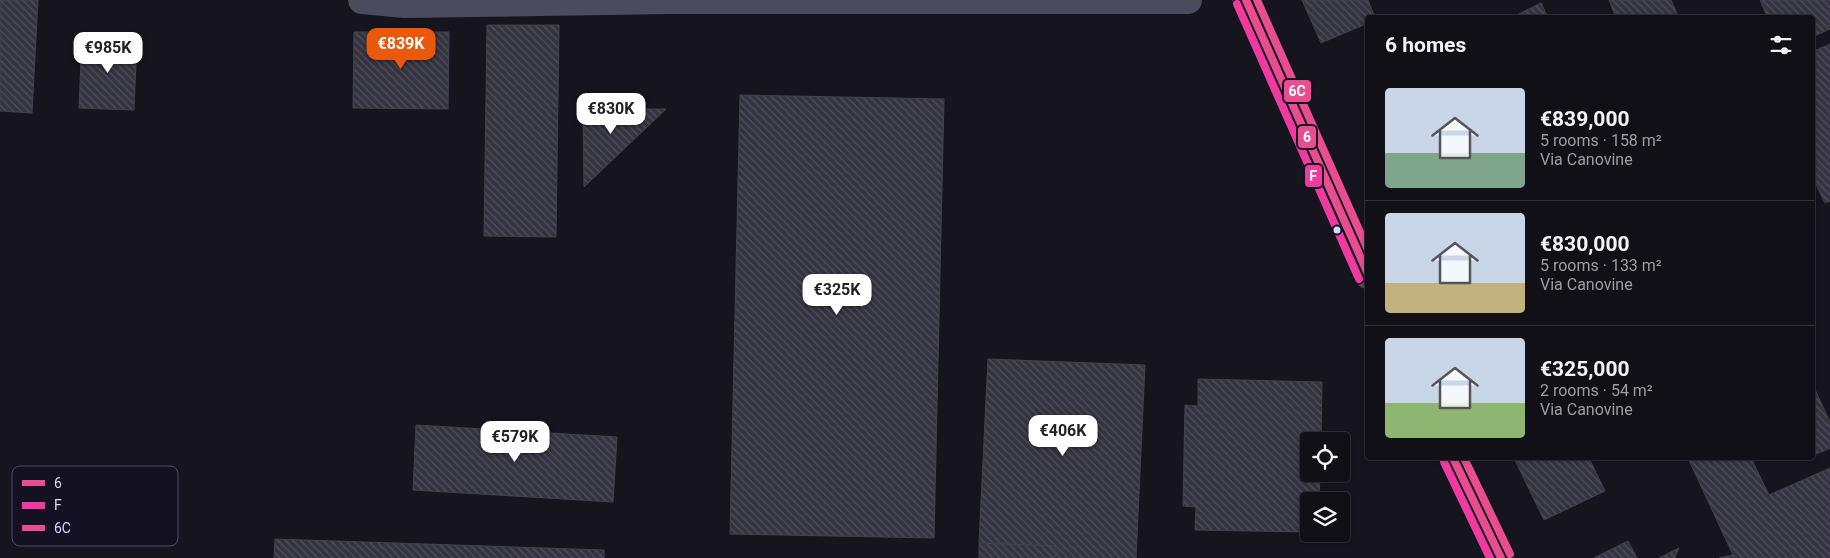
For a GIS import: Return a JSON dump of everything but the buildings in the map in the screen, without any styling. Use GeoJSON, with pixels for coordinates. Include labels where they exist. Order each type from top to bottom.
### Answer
{"type":"FeatureCollection","features":[{"type":"Feature","properties":{"kind":"main road"},"geometry":{"type":"LineString","coordinates":[[1246,0],[1365,269]]}},
{"type":"Feature","properties":{"kind":"main road"},"geometry":{"type":"LineString","coordinates":[[1454,460],[1501,558]]}},
{"type":"Feature","properties":{"kind":"street"},"geometry":{"type":"LineString","coordinates":[[362,0],[405,4],[669,0],[1188,0]]}},
{"type":"Feature","properties":{"kind":"transit line","name":"6"},"geometry":{"type":"LineString","coordinates":[[1246,0],[1365,267]]}},
{"type":"Feature","properties":{"kind":"transit line","name":"6C"},"geometry":{"type":"LineString","coordinates":[[1257,0],[1365,243]]}},
{"type":"Feature","properties":{"kind":"transit line","name":"F"},"geometry":{"type":"LineString","coordinates":[[1237,4],[1359,279]]}},
{"type":"Feature","properties":{"kind":"transit line","name":"6"},"geometry":{"type":"LineString","coordinates":[[1454,460],[1501,558]]}},
{"type":"Feature","properties":{"kind":"transit line","name":"6C"},"geometry":{"type":"LineString","coordinates":[[1465,460],[1510,554]]}},
{"type":"Feature","properties":{"kind":"transit line","name":"F"},"geometry":{"type":"LineString","coordinates":[[1444,462],[1490,558]]}}]}
